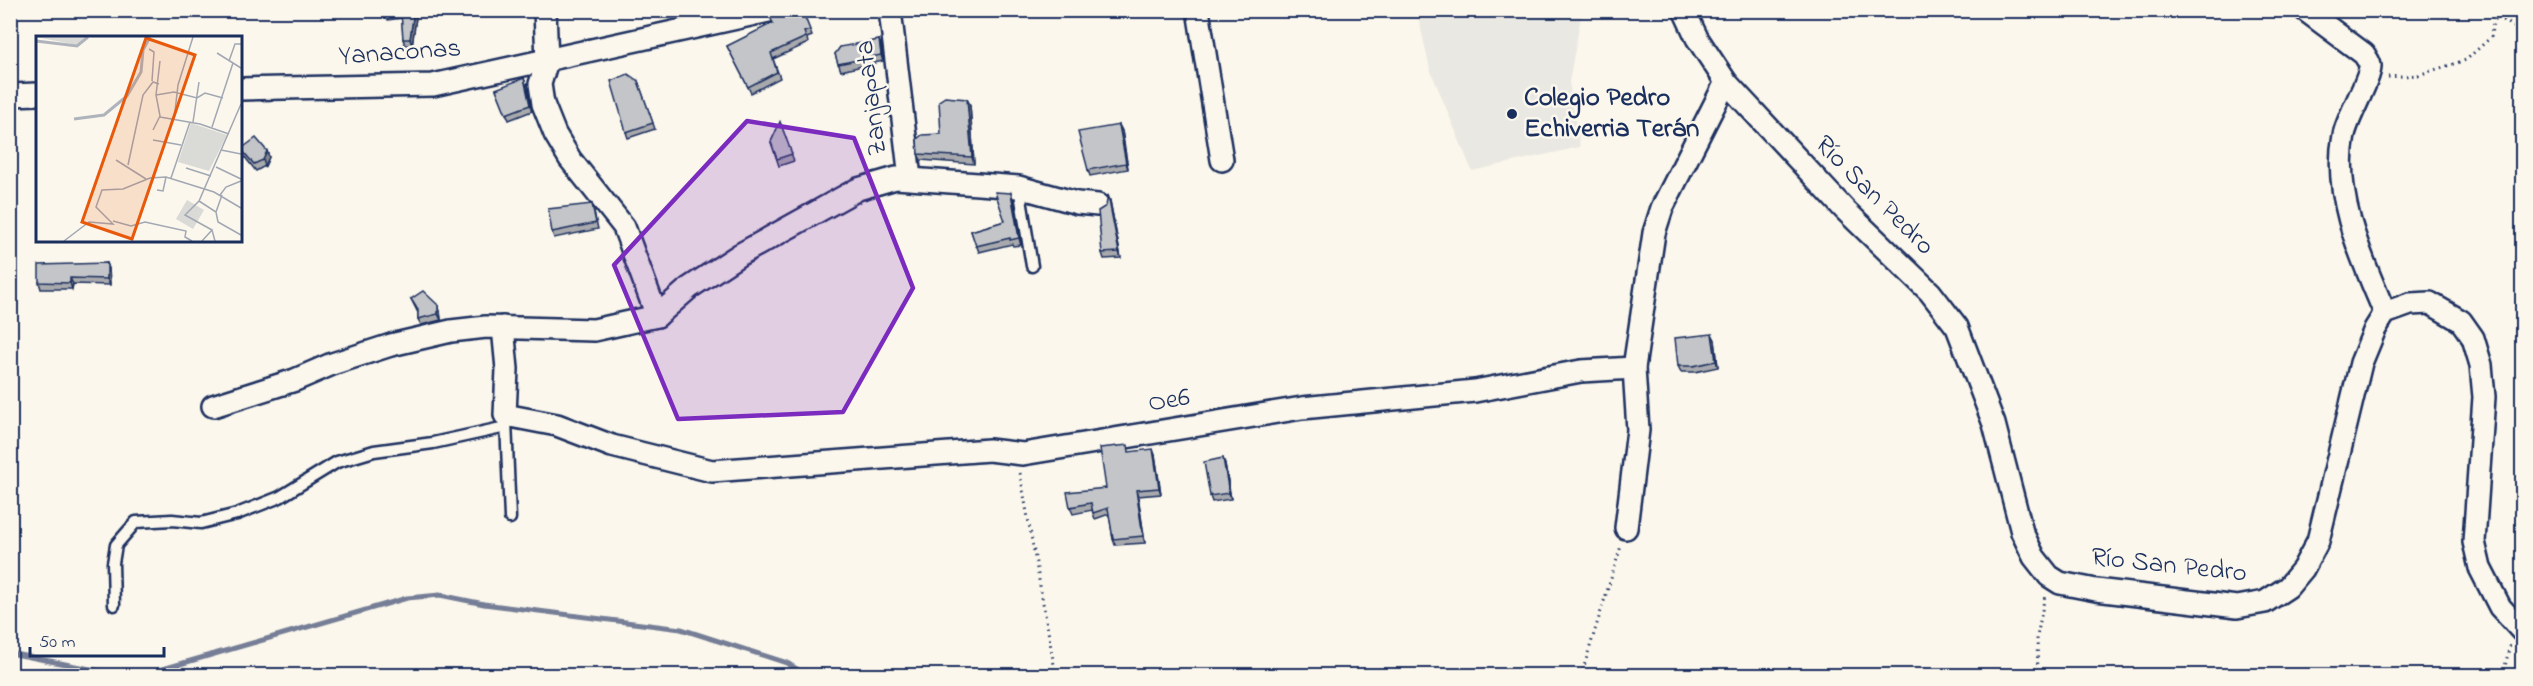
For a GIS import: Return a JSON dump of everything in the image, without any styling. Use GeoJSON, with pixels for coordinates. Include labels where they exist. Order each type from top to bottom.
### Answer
{"type":"FeatureCollection","features":[{"type":"Feature","properties":{"kind":"street"},"geometry":{"type":"LineString","coordinates":[[545,10],[547,61],[540,84],[543,105],[555,134],[570,159],[624,227],[657,316]]}},
{"type":"Feature","properties":{"kind":"street","name":"Yanaconas"},"geometry":{"type":"LineString","coordinates":[[242,89],[433,85],[773,10]]}},
{"type":"Feature","properties":{"kind":"street","name":"Zanjapata"},"geometry":{"type":"LineString","coordinates":[[890,10],[910,178]]}},
{"type":"Feature","properties":{"kind":"street"},"geometry":{"type":"LineString","coordinates":[[1198,10],[1222,160]]}},
{"type":"Feature","properties":{"kind":"street","name":"Río San Pedro"},"geometry":{"type":"LineString","coordinates":[[1684,10],[1697,38],[1726,82],[1845,210],[1930,292],[1957,327],[1994,424],[2022,531],[2034,556],[2049,576],[2060,583],[2096,590],[2237,607],[2265,602],[2288,587],[2303,569],[2318,541],[2361,363],[2375,329],[2385,313]]}},
{"type":"Feature","properties":{"kind":"street"},"geometry":{"type":"LineString","coordinates":[[2305,10],[2364,54],[2370,64],[2369,75],[2363,84],[2344,134],[2340,172],[2359,251],[2385,313],[2410,304],[2430,303],[2461,321],[2473,338],[2481,365],[2484,397],[2475,542],[2480,568],[2495,598],[2520,628]]}},
{"type":"Feature","properties":{"kind":"street"},"geometry":{"type":"LineString","coordinates":[[1626,528],[1638,430],[1634,368],[1654,233],[1662,208],[1726,82]]}},
{"type":"Feature","properties":{"kind":"street"},"geometry":{"type":"LineString","coordinates":[[10,95],[36,94]]}},
{"type":"Feature","properties":{"kind":"street"},"geometry":{"type":"LineString","coordinates":[[213,406],[392,345],[451,331],[503,327],[594,330],[657,316],[689,288],[739,255],[858,189],[896,178],[1019,187],[1077,203],[1098,205]]}},
{"type":"Feature","properties":{"kind":"street"},"geometry":{"type":"LineString","coordinates":[[503,327],[507,369],[506,421]]}},
{"type":"Feature","properties":{"kind":"street","name":"Oe6"},"geometry":{"type":"LineString","coordinates":[[506,421],[556,425],[612,446],[712,471],[989,450],[1017,454],[1302,408],[1475,391],[1581,371],[1634,368]]}},
{"type":"Feature","properties":{"kind":"lane"},"geometry":{"type":"LineString","coordinates":[[1019,187],[1032,266]]}},
{"type":"Feature","properties":{"kind":"lane"},"geometry":{"type":"LineString","coordinates":[[114,604],[113,563],[116,545],[136,522],[172,520],[201,523],[237,514],[280,496],[337,462],[374,450],[433,443],[506,421],[510,518]]}},
{"type":"Feature","properties":{"kind":"path"},"geometry":{"type":"LineString","coordinates":[[2363,84],[2393,76],[2418,75],[2466,60],[2492,37],[2492,26],[2497,16],[2523,32]]}},
{"type":"Feature","properties":{"kind":"path"},"geometry":{"type":"LineString","coordinates":[[1017,454],[1056,675]]}},
{"type":"Feature","properties":{"kind":"path"},"geometry":{"type":"LineString","coordinates":[[1581,675],[1626,528]]}},
{"type":"Feature","properties":{"kind":"path"},"geometry":{"type":"LineString","coordinates":[[2038,675],[2037,637],[2049,576]]}},
{"type":"Feature","properties":{"kind":"path"},"geometry":{"type":"LineString","coordinates":[[2503,675],[2505,655],[2520,628]]}},
{"type":"Feature","properties":{"kind":"highlighted area"},"geometry":{"type":"Polygon","coordinates":[[[747,121],[854,138],[913,288],[843,412],[678,419],[614,265],[747,121]]]}},
{"type":"Feature","properties":{"kind":"shaded area","name":"Colegio Pedro Echiverria Terán"},"geometry":{"type":"Polygon","coordinates":[[[1417,11],[1582,11],[1569,82],[1580,147],[1472,171],[1430,69],[1417,11]]]}},
{"type":"Feature","properties":{"kind":"building"},"geometry":{"type":"Polygon","coordinates":[[[385,10],[414,10],[410,39],[403,39],[401,12],[386,14],[385,10]]]}},
{"type":"Feature","properties":{"kind":"building"},"geometry":{"type":"Polygon","coordinates":[[[781,10],[802,10],[810,30],[804,32],[806,37],[771,53],[777,72],[748,87],[727,46],[773,23],[770,17],[779,14],[781,10]]]}},
{"type":"Feature","properties":{"kind":"building"},"geometry":{"type":"Polygon","coordinates":[[[879,40],[881,55],[838,64],[835,54],[840,47],[879,40]]]}},
{"type":"Feature","properties":{"kind":"building"},"geometry":{"type":"Polygon","coordinates":[[[628,74],[638,81],[653,123],[626,132],[611,81],[628,74]]]}},
{"type":"Feature","properties":{"kind":"building"},"geometry":{"type":"Polygon","coordinates":[[[524,78],[530,105],[506,114],[496,89],[524,78]]]}},
{"type":"Feature","properties":{"kind":"building"},"geometry":{"type":"Polygon","coordinates":[[[945,97],[967,99],[972,157],[918,154],[917,139],[922,135],[941,134],[939,101],[945,97]]]}},
{"type":"Feature","properties":{"kind":"building"},"geometry":{"type":"Polygon","coordinates":[[[780,122],[792,154],[777,159],[771,142],[780,122]]]}},
{"type":"Feature","properties":{"kind":"building"},"geometry":{"type":"Polygon","coordinates":[[[1119,125],[1126,163],[1088,170],[1078,132],[1119,125]]]}},
{"type":"Feature","properties":{"kind":"building"},"geometry":{"type":"Polygon","coordinates":[[[256,138],[267,151],[263,160],[254,164],[242,148],[256,138]]]}},
{"type":"Feature","properties":{"kind":"building"},"geometry":{"type":"Polygon","coordinates":[[[995,192],[1011,193],[1019,238],[976,246],[971,231],[1005,221],[995,192]]]}},
{"type":"Feature","properties":{"kind":"building"},"geometry":{"type":"Polygon","coordinates":[[[1108,195],[1119,252],[1102,253],[1098,211],[1106,206],[1108,195]]]}},
{"type":"Feature","properties":{"kind":"building"},"geometry":{"type":"Polygon","coordinates":[[[592,204],[596,223],[552,232],[548,209],[592,204]]]}},
{"type":"Feature","properties":{"kind":"building"},"geometry":{"type":"Polygon","coordinates":[[[107,263],[107,279],[70,278],[70,283],[39,282],[39,265],[107,263]]]}},
{"type":"Feature","properties":{"kind":"building"},"geometry":{"type":"Polygon","coordinates":[[[423,291],[438,305],[438,314],[418,319],[418,310],[411,299],[423,291]]]}},
{"type":"Feature","properties":{"kind":"building"},"geometry":{"type":"Polygon","coordinates":[[[1712,334],[1716,361],[1693,366],[1678,366],[1675,338],[1712,334]]]}},
{"type":"Feature","properties":{"kind":"building"},"geometry":{"type":"Polygon","coordinates":[[[1128,445],[1129,452],[1153,449],[1159,488],[1136,490],[1143,536],[1113,539],[1108,508],[1093,513],[1091,503],[1070,507],[1067,492],[1106,488],[1100,448],[1128,445]]]}},
{"type":"Feature","properties":{"kind":"building"},"geometry":{"type":"Polygon","coordinates":[[[1223,458],[1229,493],[1210,496],[1204,462],[1223,458]]]}},
{"type":"Feature","properties":{"kind":"waterway"},"geometry":{"type":"LineString","coordinates":[[10,653],[105,672],[156,671],[407,598],[440,595],[484,604],[681,629],[787,663],[808,676]]}},
{"type":"Feature","properties":{"kind":"place","name":"Colegio Pedro Echiverria Terán"},"geometry":{"type":"Point","coordinates":[1512,114]}}]}
